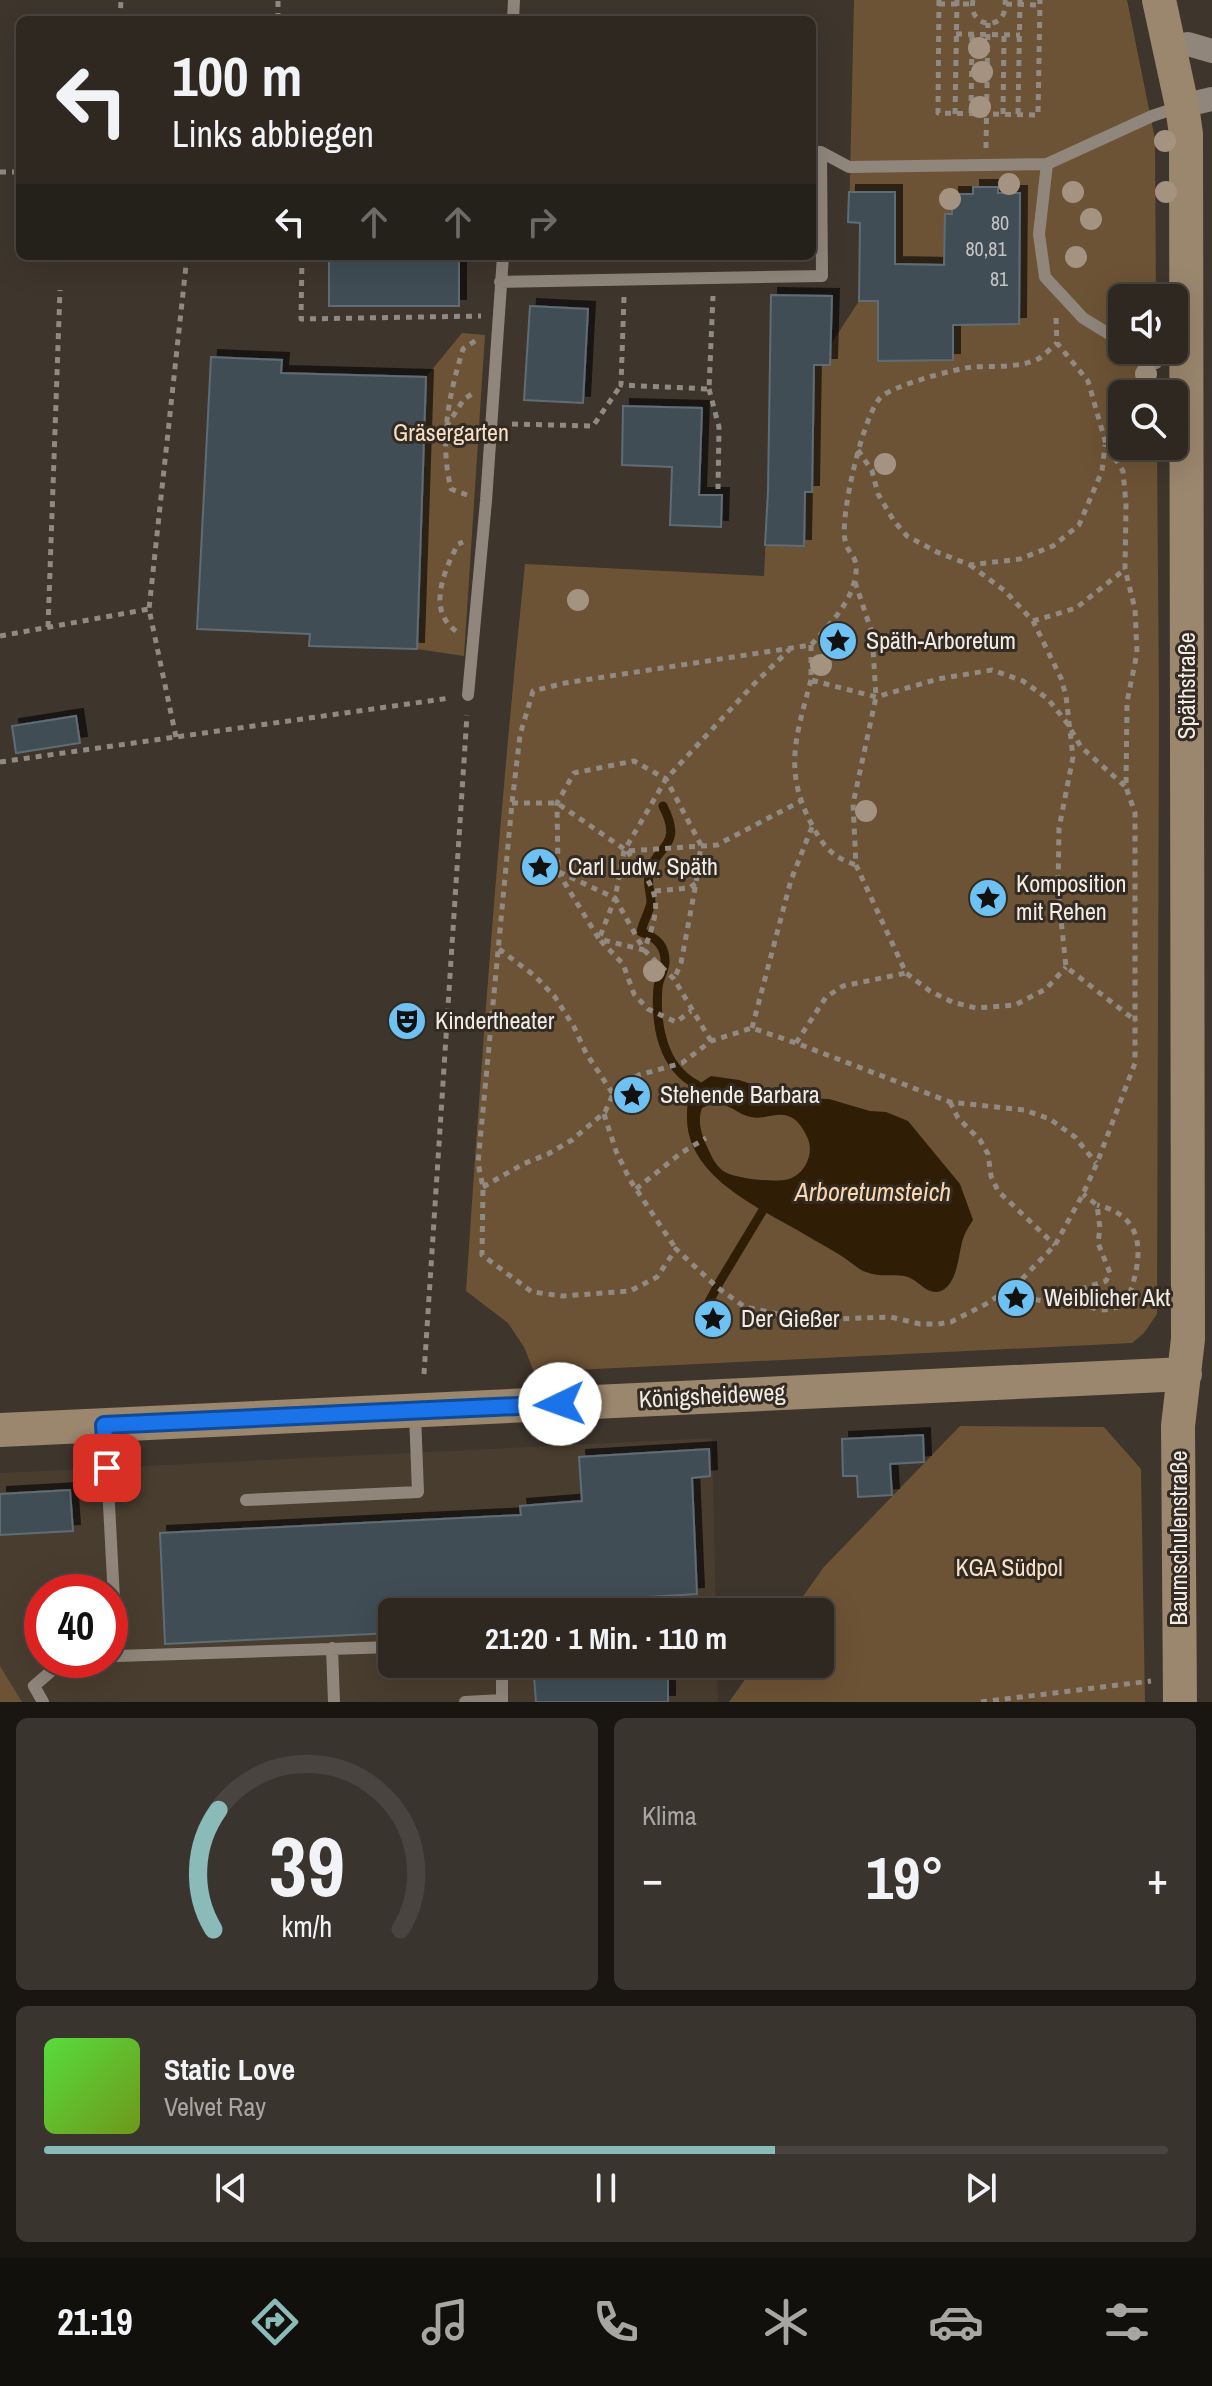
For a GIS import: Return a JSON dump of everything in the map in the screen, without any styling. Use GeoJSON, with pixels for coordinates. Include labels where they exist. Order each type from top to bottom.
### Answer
{"type":"FeatureCollection","features":[{"type":"Feature","properties":{"kind":"main road","name":"Späthstraße"},"geometry":{"type":"LineString","coordinates":[[1159,0],[1170,48],[1197,102],[1186,143],[1182,284]]}},
{"type":"Feature","properties":{"kind":"main road","name":"Späthstraße"},"geometry":{"type":"LineString","coordinates":[[1180,364],[1188,1329],[1185,1374]]}},
{"type":"Feature","properties":{"kind":"main road","name":"Königsheideweg"},"geometry":{"type":"LineString","coordinates":[[0,1430],[1185,1374]]}},
{"type":"Feature","properties":{"kind":"main road","name":"Baumschulenstraße"},"geometry":{"type":"LineString","coordinates":[[1168,1691],[1178,1426],[1185,1374]]}},
{"type":"Feature","properties":{"kind":"street"},"geometry":{"type":"LineString","coordinates":[[1170,48],[1188,44],[1212,51]]}},
{"type":"Feature","properties":{"kind":"lane"},"geometry":{"type":"LineString","coordinates":[[500,282],[822,276],[817,152],[849,167],[1047,164],[1152,116],[1197,102]]}},
{"type":"Feature","properties":{"kind":"lane"},"geometry":{"type":"LineString","coordinates":[[1047,164],[1039,234],[1045,277],[1083,318],[1108,333]]}},
{"type":"Feature","properties":{"kind":"lane"},"geometry":{"type":"LineString","coordinates":[[468,695],[486,501],[503,260]]}},
{"type":"Feature","properties":{"kind":"lane"},"geometry":{"type":"LineString","coordinates":[[246,1500],[418,1492],[415,1411]]}},
{"type":"Feature","properties":{"kind":"lane"},"geometry":{"type":"LineString","coordinates":[[104,1425],[110,1574]]}},
{"type":"Feature","properties":{"kind":"lane"},"geometry":{"type":"LineString","coordinates":[[128,1655],[378,1647]]}},
{"type":"Feature","properties":{"kind":"lane"},"geometry":{"type":"LineString","coordinates":[[332,1648],[334,1702]]}},
{"type":"Feature","properties":{"kind":"lane"},"geometry":{"type":"LineString","coordinates":[[43,1678],[34,1686],[43,1702]]}},
{"type":"Feature","properties":{"kind":"lane"},"geometry":{"type":"LineString","coordinates":[[465,1702],[502,1701],[502,1678]]}},
{"type":"Feature","properties":{"kind":"path"},"geometry":{"type":"LineString","coordinates":[[939,2],[972,2],[976,18],[988,23],[1002,18],[1006,2],[1040,2],[1038,115],[938,113],[939,2]]}},
{"type":"Feature","properties":{"kind":"path"},"geometry":{"type":"LineString","coordinates":[[955,114],[957,2]]}},
{"type":"Feature","properties":{"kind":"path"},"geometry":{"type":"LineString","coordinates":[[1018,114],[1020,2]]}},
{"type":"Feature","properties":{"kind":"path"},"geometry":{"type":"LineString","coordinates":[[985,165],[988,23]]}},
{"type":"Feature","properties":{"kind":"path"},"geometry":{"type":"LineString","coordinates":[[956,34],[1020,35]]}},
{"type":"Feature","properties":{"kind":"path"},"geometry":{"type":"LineString","coordinates":[[971,114],[972,34]]}},
{"type":"Feature","properties":{"kind":"path"},"geometry":{"type":"LineString","coordinates":[[1003,114],[1004,35]]}},
{"type":"Feature","properties":{"kind":"path"},"geometry":{"type":"LineString","coordinates":[[176,737],[149,609],[187,260]]}},
{"type":"Feature","properties":{"kind":"path"},"geometry":{"type":"LineString","coordinates":[[302,260],[301,319],[497,322]]}},
{"type":"Feature","properties":{"kind":"path"},"geometry":{"type":"LineString","coordinates":[[713,278],[709,389],[719,427],[718,489]]}},
{"type":"Feature","properties":{"kind":"path"},"geometry":{"type":"LineString","coordinates":[[491,423],[593,426],[621,385],[625,280]]}},
{"type":"Feature","properties":{"kind":"path"},"geometry":{"type":"LineString","coordinates":[[48,627],[60,290]]}},
{"type":"Feature","properties":{"kind":"path"},"geometry":{"type":"LineString","coordinates":[[604,1114],[616,1151],[636,1189],[676,1249],[718,1288],[745,1307],[806,1320],[891,1317],[920,1324],[951,1322],[1018,1283],[1055,1245],[1097,1163],[1135,1063],[1135,813],[1126,787],[1127,702],[1137,653],[1135,609],[1125,569],[1123,471],[1106,444],[1088,381],[1057,343],[1056,316]]}},
{"type":"Feature","properties":{"kind":"path"},"geometry":{"type":"LineString","coordinates":[[486,501],[451,489],[445,465],[445,428],[450,394],[463,349],[497,322]]}},
{"type":"Feature","properties":{"kind":"path"},"geometry":{"type":"LineString","coordinates":[[676,1249],[657,1277],[630,1291],[563,1296],[532,1292],[482,1255],[483,1187],[478,1163],[486,1064],[520,735],[533,691],[565,683],[811,645],[839,614],[854,581],[856,561],[845,541],[847,510],[858,450],[870,415],[880,398],[896,388],[967,368],[1024,363],[1040,358],[1057,343]]}},
{"type":"Feature","properties":{"kind":"path"},"geometry":{"type":"LineString","coordinates":[[445,428],[464,399],[493,383]]}},
{"type":"Feature","properties":{"kind":"path"},"geometry":{"type":"LineString","coordinates":[[621,385],[709,389]]}},
{"type":"Feature","properties":{"kind":"path"},"geometry":{"type":"LineString","coordinates":[[970,565],[1020,559],[1053,546],[1079,525],[1102,471],[1106,444]]}},
{"type":"Feature","properties":{"kind":"path"},"geometry":{"type":"LineString","coordinates":[[858,450],[872,471],[878,494],[907,536],[970,565],[1005,591],[1033,621],[1061,678],[1073,757],[1059,828],[1058,891],[1066,967],[1136,1021]]}},
{"type":"Feature","properties":{"kind":"path"},"geometry":{"type":"LineString","coordinates":[[473,642],[447,625],[440,608],[445,569],[458,544],[483,534]]}},
{"type":"Feature","properties":{"kind":"path"},"geometry":{"type":"LineString","coordinates":[[1033,621],[1076,608],[1125,569]]}},
{"type":"Feature","properties":{"kind":"path"},"geometry":{"type":"LineString","coordinates":[[854,581],[872,633],[876,697],[853,804],[856,865],[906,973],[930,991],[952,1002],[976,1008],[1015,1005],[1046,989],[1066,967]]}},
{"type":"Feature","properties":{"kind":"path"},"geometry":{"type":"LineString","coordinates":[[0,636],[149,609]]}},
{"type":"Feature","properties":{"kind":"path"},"geometry":{"type":"LineString","coordinates":[[811,645],[811,680],[796,743],[795,783],[819,838],[837,858],[856,865]]}},
{"type":"Feature","properties":{"kind":"path"},"geometry":{"type":"LineString","coordinates":[[599,939],[615,898],[626,851],[666,779],[791,648]]}},
{"type":"Feature","properties":{"kind":"path"},"geometry":{"type":"LineString","coordinates":[[811,680],[876,697],[938,679],[992,670],[1023,681],[1048,699],[1081,747],[1126,787]]}},
{"type":"Feature","properties":{"kind":"path"},"geometry":{"type":"LineString","coordinates":[[0,762],[468,695],[424,1374]]}},
{"type":"Feature","properties":{"kind":"path"},"geometry":{"type":"LineString","coordinates":[[673,978],[681,963],[701,845],[666,779],[634,761],[574,773],[557,803],[558,872],[599,939],[623,964],[634,994],[648,1009],[676,1022],[691,1010]]}},
{"type":"Feature","properties":{"kind":"path"},"geometry":{"type":"LineString","coordinates":[[626,851],[717,845],[801,801]]}},
{"type":"Feature","properties":{"kind":"path"},"geometry":{"type":"LineString","coordinates":[[512,803],[557,803],[626,851],[655,891],[657,910],[646,950]]}},
{"type":"Feature","properties":{"kind":"path"},"geometry":{"type":"LineString","coordinates":[[752,1028],[791,880],[813,826]]}},
{"type":"Feature","properties":{"kind":"path"},"geometry":{"type":"LineString","coordinates":[[558,872],[615,898],[646,950],[673,978],[711,1041]]}},
{"type":"Feature","properties":{"kind":"path"},"geometry":{"type":"LineString","coordinates":[[655,891],[689,888],[696,883]]}},
{"type":"Feature","properties":{"kind":"path"},"geometry":{"type":"LineString","coordinates":[[599,939],[646,950]]}},
{"type":"Feature","properties":{"kind":"path"},"geometry":{"type":"LineString","coordinates":[[499,949],[535,976],[555,997],[613,1094]]}},
{"type":"Feature","properties":{"kind":"path"},"geometry":{"type":"LineString","coordinates":[[796,1043],[826,997],[843,986],[906,973]]}},
{"type":"Feature","properties":{"kind":"path"},"geometry":{"type":"LineString","coordinates":[[483,1187],[572,1140],[604,1114],[613,1094],[639,1075],[682,1063],[711,1041],[752,1028],[950,1102],[1024,1110],[1050,1119],[1075,1137],[1097,1163]]}},
{"type":"Feature","properties":{"kind":"path"},"geometry":{"type":"LineString","coordinates":[[950,1102],[958,1118],[971,1129],[988,1154],[991,1176],[998,1191],[1055,1245]]}},
{"type":"Feature","properties":{"kind":"path"},"geometry":{"type":"LineString","coordinates":[[636,1189],[706,1138]]}},
{"type":"Feature","properties":{"kind":"path"},"geometry":{"type":"LineString","coordinates":[[1073,1290],[1082,1302],[1094,1309],[1113,1310],[1126,1303],[1135,1274],[1136,1232],[1122,1214],[1097,1205],[1083,1194]]}},
{"type":"Feature","properties":{"kind":"path"},"geometry":{"type":"LineString","coordinates":[[1018,1283],[1032,1299],[1044,1301],[1106,1281],[1110,1273],[1098,1243],[1097,1205]]}},
{"type":"Feature","properties":{"kind":"path"},"geometry":{"type":"LineString","coordinates":[[981,1702],[1168,1691]]}},
{"type":"Feature","properties":{"kind":"shaded area"},"geometry":{"type":"Polygon","coordinates":[[[712,1438],[716,1598],[378,1598],[378,1678],[717,1678],[718,1702],[22,1702],[0,1666],[0,1473],[712,1438]]]}},
{"type":"Feature","properties":{"kind":"green space","name":"Späth-Arboretum"},"geometry":{"type":"Polygon","coordinates":[[[854,0],[1127,0],[1155,139],[1156,284],[1108,284],[1108,364],[1156,364],[1156,380],[1108,380],[1108,460],[1157,460],[1157,1314],[1144,1333],[1132,1343],[534,1372],[524,1347],[508,1323],[466,1291],[492,928],[525,564],[764,576],[768,491],[812,492],[814,365],[830,365],[831,344],[859,301],[860,223],[849,223],[854,0]]]}},
{"type":"Feature","properties":{"kind":"green space","name":"Gräsergarten"},"geometry":{"type":"Polygon","coordinates":[[[462,333],[485,335],[464,656],[417,649],[426,377],[462,333]]]}},
{"type":"Feature","properties":{"kind":"green space","name":"KGA Südpol"},"geometry":{"type":"Polygon","coordinates":[[[960,1426],[1104,1427],[1141,1469],[1145,1702],[729,1702],[746,1678],[834,1678],[834,1598],[802,1598],[823,1568],[960,1426]]]}},
{"type":"Feature","properties":{"kind":"green space"},"geometry":{"type":"Polygon","coordinates":[[[0,1666],[22,1702],[0,1702],[0,1666]]]}},
{"type":"Feature","properties":{"kind":"water","name":"Arboretumsteich"},"geometry":{"type":"Polygon","coordinates":[[[711,1076],[739,1080],[793,1098],[829,1099],[870,1111],[886,1112],[908,1121],[960,1184],[973,1220],[962,1242],[955,1274],[947,1287],[936,1292],[908,1277],[863,1271],[753,1205],[714,1175],[699,1157],[690,1137],[687,1114],[688,1100],[695,1087],[711,1076]],[[718,1104],[702,1108],[700,1120],[706,1144],[722,1170],[740,1177],[776,1181],[789,1179],[804,1168],[810,1145],[805,1132],[795,1120],[784,1115],[751,1117],[718,1104]]]}},
{"type":"Feature","properties":{"kind":"building"},"geometry":{"type":"Polygon","coordinates":[[[973,187],[998,187],[998,193],[1020,193],[1019,324],[953,325],[953,360],[878,361],[878,301],[859,301],[860,223],[848,222],[849,192],[895,192],[895,264],[944,265],[945,214],[952,214],[952,194],[973,194],[973,187]]]}},
{"type":"Feature","properties":{"kind":"building"},"geometry":{"type":"Polygon","coordinates":[[[329,260],[459,260],[459,306],[329,306],[329,260]]]}},
{"type":"Feature","properties":{"kind":"building"},"geometry":{"type":"Polygon","coordinates":[[[771,295],[832,296],[830,365],[814,365],[812,492],[805,492],[804,546],[765,545],[771,295]]]}},
{"type":"Feature","properties":{"kind":"building"},"geometry":{"type":"Polygon","coordinates":[[[530,306],[588,309],[583,403],[524,400],[530,306]]]}},
{"type":"Feature","properties":{"kind":"building"},"geometry":{"type":"Polygon","coordinates":[[[211,357],[282,360],[281,373],[426,377],[417,649],[309,646],[310,634],[197,629],[211,357]]]}},
{"type":"Feature","properties":{"kind":"building"},"geometry":{"type":"Polygon","coordinates":[[[623,406],[702,408],[699,495],[722,495],[721,527],[670,525],[672,467],[622,465],[623,406]]]}},
{"type":"Feature","properties":{"kind":"building"},"geometry":{"type":"Polygon","coordinates":[[[76,716],[80,743],[16,753],[12,726],[76,716]]]}},
{"type":"Feature","properties":{"kind":"building"},"geometry":{"type":"Polygon","coordinates":[[[923,1435],[924,1462],[890,1464],[892,1495],[858,1497],[857,1476],[843,1476],[842,1439],[923,1435]]]}},
{"type":"Feature","properties":{"kind":"building"},"geometry":{"type":"Polygon","coordinates":[[[709,1449],[710,1476],[692,1478],[697,1594],[632,1598],[378,1598],[378,1634],[165,1644],[160,1533],[521,1515],[520,1506],[582,1501],[579,1457],[709,1449]]]}},
{"type":"Feature","properties":{"kind":"building"},"geometry":{"type":"Polygon","coordinates":[[[70,1490],[73,1531],[0,1535],[0,1494],[70,1490]]]}},
{"type":"Feature","properties":{"kind":"building"},"geometry":{"type":"Polygon","coordinates":[[[534,1678],[668,1678],[668,1702],[536,1702],[534,1678]]]}},
{"type":"Feature","properties":{"kind":"waterway"},"geometry":{"type":"LineString","coordinates":[[663,806],[669,820],[670,839],[652,866],[649,879],[651,902],[641,932],[659,943],[665,957],[657,1001],[663,1043],[676,1067],[697,1085]]}},
{"type":"Feature","properties":{"kind":"waterway"},"geometry":{"type":"LineString","coordinates":[[702,1315],[763,1210]]}},
{"type":"Feature","properties":{"kind":"place","name":"Späth-Arboretum"},"geometry":{"type":"Point","coordinates":[838,641]}},
{"type":"Feature","properties":{"kind":"place","name":"Carl Ludw. Späth"},"geometry":{"type":"Point","coordinates":[540,867]}},
{"type":"Feature","properties":{"kind":"place","name":"Komposition mit Rehen"},"geometry":{"type":"Point","coordinates":[988,898]}},
{"type":"Feature","properties":{"kind":"place","name":"Kindertheater"},"geometry":{"type":"Point","coordinates":[407,1021]}},
{"type":"Feature","properties":{"kind":"place","name":"Stehende Barbara"},"geometry":{"type":"Point","coordinates":[632,1095]}},
{"type":"Feature","properties":{"kind":"place","name":"Weiblicher Akt"},"geometry":{"type":"Point","coordinates":[1016,1298]}},
{"type":"Feature","properties":{"kind":"place","name":"Der Gießer"},"geometry":{"type":"Point","coordinates":[713,1319]}},
{"type":"Feature","properties":{"kind":"route"},"geometry":{"type":"LineString","coordinates":[[107,1468],[104,1425],[560,1404]]}}]}
